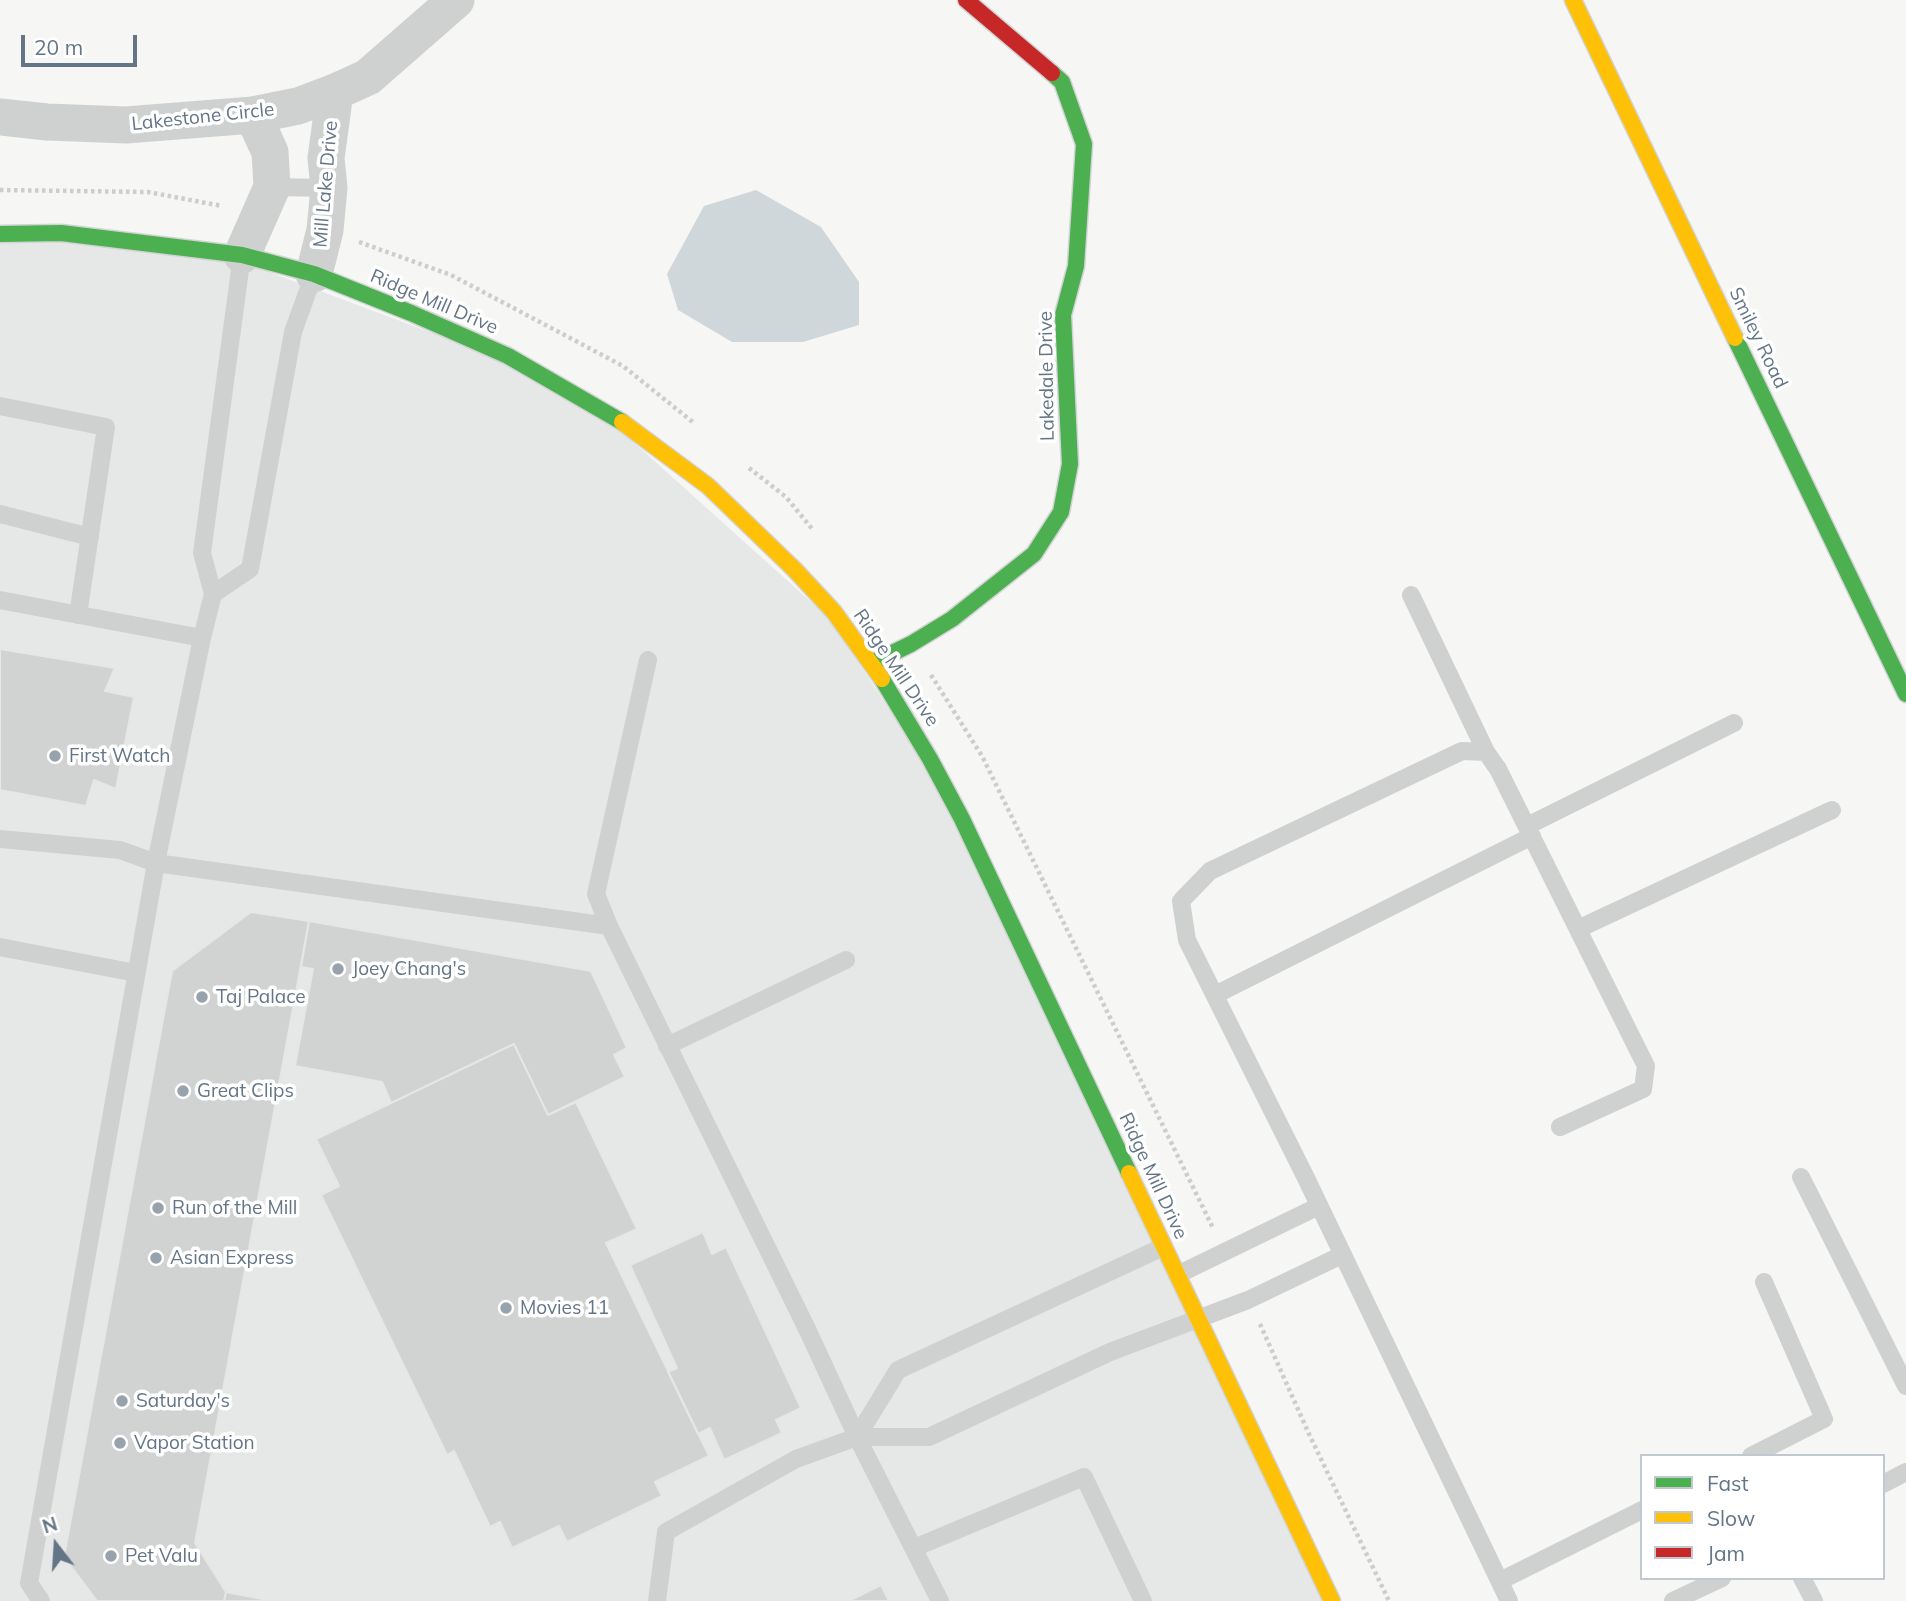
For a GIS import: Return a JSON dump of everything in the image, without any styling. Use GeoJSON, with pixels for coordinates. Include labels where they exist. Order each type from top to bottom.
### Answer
{"type":"FeatureCollection","features":[{"type":"Feature","properties":{"kind":"main road","name":"Lakedale Drive"},"geometry":{"type":"LineString","coordinates":[[872,663],[911,644],[952,619],[1034,554],[1061,512],[1070,464],[1063,315],[1076,266],[1084,144],[1062,82],[966,0]]}},
{"type":"Feature","properties":{"kind":"main road","name":"Smiley Road"},"geometry":{"type":"LineString","coordinates":[[1573,0],[1906,694]]}},
{"type":"Feature","properties":{"kind":"main road","name":"Ridge Mill Drive"},"geometry":{"type":"LineString","coordinates":[[0,234],[61,233],[242,255],[314,274],[508,356],[625,424],[708,486],[834,612],[872,663],[962,818],[1332,1601]]}},
{"type":"Feature","properties":{"kind":"street","name":"Lakestone Circle"},"geometry":{"type":"LineString","coordinates":[[0,117],[126,125],[253,115],[298,106],[368,77],[456,0]]}},
{"type":"Feature","properties":{"kind":"street","name":"Mill Lake Drive"},"geometry":{"type":"LineString","coordinates":[[314,274],[325,230],[329,188],[326,158],[335,92]]}},
{"type":"Feature","properties":{"kind":"street"},"geometry":{"type":"LineString","coordinates":[[242,255],[266,201],[270,152],[253,115]]}},
{"type":"Feature","properties":{"kind":"lane"},"geometry":{"type":"LineString","coordinates":[[266,201],[329,188]]}},
{"type":"Feature","properties":{"kind":"lane"},"geometry":{"type":"LineString","coordinates":[[41,1601],[29,1583],[156,863],[213,594],[202,553],[242,255]]}},
{"type":"Feature","properties":{"kind":"lane"},"geometry":{"type":"LineString","coordinates":[[213,594],[250,569],[293,332],[314,274]]}},
{"type":"Feature","properties":{"kind":"lane"},"geometry":{"type":"LineString","coordinates":[[0,407],[106,427],[78,615]]}},
{"type":"Feature","properties":{"kind":"lane"},"geometry":{"type":"LineString","coordinates":[[0,514],[90,537]]}},
{"type":"Feature","properties":{"kind":"lane"},"geometry":{"type":"LineString","coordinates":[[1411,595],[1486,752],[1498,769],[1646,1066],[1643,1089],[1560,1128]]}},
{"type":"Feature","properties":{"kind":"lane"},"geometry":{"type":"LineString","coordinates":[[0,600],[202,638]]}},
{"type":"Feature","properties":{"kind":"lane"},"geometry":{"type":"LineString","coordinates":[[648,660],[596,894],[609,926],[808,1331],[857,1437],[940,1601]]}},
{"type":"Feature","properties":{"kind":"lane"},"geometry":{"type":"LineString","coordinates":[[1215,995],[1734,723]]}},
{"type":"Feature","properties":{"kind":"lane"},"geometry":{"type":"LineString","coordinates":[[1486,752],[1462,751],[1210,871],[1181,901],[1188,940],[1509,1601]]}},
{"type":"Feature","properties":{"kind":"lane"},"geometry":{"type":"LineString","coordinates":[[1578,929],[1832,810]]}},
{"type":"Feature","properties":{"kind":"lane"},"geometry":{"type":"LineString","coordinates":[[0,839],[120,850],[156,863],[609,926]]}},
{"type":"Feature","properties":{"kind":"lane"},"geometry":{"type":"LineString","coordinates":[[0,947],[136,974]]}},
{"type":"Feature","properties":{"kind":"lane"},"geometry":{"type":"LineString","coordinates":[[667,1046],[846,960]]}},
{"type":"Feature","properties":{"kind":"lane"},"geometry":{"type":"LineString","coordinates":[[1801,1177],[1906,1386]]}},
{"type":"Feature","properties":{"kind":"lane"},"geometry":{"type":"LineString","coordinates":[[1177,1275],[1319,1206]]}},
{"type":"Feature","properties":{"kind":"lane"},"geometry":{"type":"LineString","coordinates":[[857,1437],[898,1370],[1163,1247]]}},
{"type":"Feature","properties":{"kind":"lane"},"geometry":{"type":"LineString","coordinates":[[657,1601],[666,1532],[796,1459],[857,1437],[929,1437],[1110,1352],[1248,1300],[1342,1255]]}},
{"type":"Feature","properties":{"kind":"lane"},"geometry":{"type":"LineString","coordinates":[[1755,1454],[1824,1419],[1764,1282]]}},
{"type":"Feature","properties":{"kind":"lane"},"geometry":{"type":"LineString","coordinates":[[1885,1483],[1906,1472]]}},
{"type":"Feature","properties":{"kind":"lane"},"geometry":{"type":"LineString","coordinates":[[914,1548],[1084,1477],[1143,1601]]}},
{"type":"Feature","properties":{"kind":"lane"},"geometry":{"type":"LineString","coordinates":[[1500,1581],[1640,1511]]}},
{"type":"Feature","properties":{"kind":"lane"},"geometry":{"type":"LineString","coordinates":[[1673,1601],[1718,1580]]}},
{"type":"Feature","properties":{"kind":"lane"},"geometry":{"type":"LineString","coordinates":[[1803,1580],[1814,1601]]}},
{"type":"Feature","properties":{"kind":"path"},"geometry":{"type":"LineString","coordinates":[[0,190],[148,192],[266,201]]}},
{"type":"Feature","properties":{"kind":"path"},"geometry":{"type":"LineString","coordinates":[[325,230],[451,275],[623,366],[699,427]]}},
{"type":"Feature","properties":{"kind":"path"},"geometry":{"type":"LineString","coordinates":[[742,462],[786,497],[821,539]]}},
{"type":"Feature","properties":{"kind":"path"},"geometry":{"type":"LineString","coordinates":[[911,644],[982,756],[1224,1251]]}},
{"type":"Feature","properties":{"kind":"path"},"geometry":{"type":"LineString","coordinates":[[1248,1300],[1389,1601]]}},
{"type":"Feature","properties":{"kind":"shaded area"},"geometry":{"type":"Polygon","coordinates":[[[756,190],[821,227],[859,282],[859,325],[803,342],[732,342],[678,310],[667,274],[704,206],[756,190]]]}},
{"type":"Feature","properties":{"kind":"shaded area"},"geometry":{"type":"Polygon","coordinates":[[[0,228],[229,257],[569,384],[831,620],[965,826],[1332,1601],[0,1601],[0,228]]]}},
{"type":"Feature","properties":{"kind":"building"},"geometry":{"type":"Polygon","coordinates":[[[0,649],[115,668],[105,691],[134,697],[116,789],[94,780],[86,806],[0,790],[0,649]]]}},
{"type":"Feature","properties":{"kind":"building"},"geometry":{"type":"Polygon","coordinates":[[[251,912],[309,921],[195,1543],[226,1592],[224,1601],[97,1601],[64,1557],[172,971],[251,912]]]}},
{"type":"Feature","properties":{"kind":"building"},"geometry":{"type":"Polygon","coordinates":[[[309,921],[591,971],[627,1048],[614,1055],[625,1077],[548,1115],[514,1044],[391,1103],[382,1082],[295,1066],[313,969],[301,967],[309,921]]]}},
{"type":"Feature","properties":{"kind":"building","name":"Movies 11"},"geometry":{"type":"Polygon","coordinates":[[[514,1044],[548,1115],[576,1102],[637,1229],[606,1243],[709,1456],[655,1482],[662,1496],[567,1542],[559,1526],[512,1548],[500,1522],[490,1527],[454,1451],[447,1455],[321,1195],[339,1186],[316,1139],[514,1044]]]}},
{"type":"Feature","properties":{"kind":"building"},"geometry":{"type":"Polygon","coordinates":[[[703,1232],[712,1254],[726,1247],[801,1408],[776,1420],[782,1433],[724,1460],[710,1428],[698,1434],[668,1372],[677,1368],[630,1265],[703,1232]]]}},
{"type":"Feature","properties":{"kind":"building"},"geometry":{"type":"Polygon","coordinates":[[[881,1585],[889,1601],[849,1601],[881,1585]]]}},
{"type":"Feature","properties":{"kind":"building"},"geometry":{"type":"Polygon","coordinates":[[[226,1592],[272,1601],[224,1601],[226,1592]]]}},
{"type":"Feature","properties":{"kind":"traffic: fast"},"geometry":{"type":"LineString","coordinates":[[872,663],[911,644],[952,619],[1034,554],[1061,512],[1070,464],[1063,315],[1076,266],[1084,144],[1062,82],[1052,73]]}},
{"type":"Feature","properties":{"kind":"traffic: fast"},"geometry":{"type":"LineString","coordinates":[[0,234],[61,233],[242,255],[314,274],[508,356],[622,422]]}},
{"type":"Feature","properties":{"kind":"traffic: fast"},"geometry":{"type":"LineString","coordinates":[[1735,338],[1906,694]]}},
{"type":"Feature","properties":{"kind":"traffic: fast"},"geometry":{"type":"LineString","coordinates":[[882,679],[962,819],[1129,1173]]}},
{"type":"Feature","properties":{"kind":"traffic: slow"},"geometry":{"type":"LineString","coordinates":[[1573,0],[1735,338]]}},
{"type":"Feature","properties":{"kind":"traffic: slow"},"geometry":{"type":"LineString","coordinates":[[622,422],[708,486],[795,570],[834,612],[882,679]]}},
{"type":"Feature","properties":{"kind":"traffic: slow"},"geometry":{"type":"LineString","coordinates":[[1129,1173],[1332,1601]]}},
{"type":"Feature","properties":{"kind":"traffic: jam"},"geometry":{"type":"LineString","coordinates":[[966,0],[1052,73]]}},
{"type":"Feature","properties":{"kind":"place","name":"First Watch"},"geometry":{"type":"Point","coordinates":[55,756]}},
{"type":"Feature","properties":{"kind":"place","name":"Joey Chang's"},"geometry":{"type":"Point","coordinates":[338,969]}},
{"type":"Feature","properties":{"kind":"place","name":"Taj Palace"},"geometry":{"type":"Point","coordinates":[202,997]}},
{"type":"Feature","properties":{"kind":"place","name":"Great Clips"},"geometry":{"type":"Point","coordinates":[183,1091]}},
{"type":"Feature","properties":{"kind":"place","name":"Run of the Mill"},"geometry":{"type":"Point","coordinates":[158,1208]}},
{"type":"Feature","properties":{"kind":"place","name":"Asian Express"},"geometry":{"type":"Point","coordinates":[156,1258]}},
{"type":"Feature","properties":{"kind":"place","name":"Movies 11"},"geometry":{"type":"Point","coordinates":[506,1308]}},
{"type":"Feature","properties":{"kind":"place","name":"Saturday's"},"geometry":{"type":"Point","coordinates":[122,1401]}},
{"type":"Feature","properties":{"kind":"place","name":"Vapor Station"},"geometry":{"type":"Point","coordinates":[120,1443]}},
{"type":"Feature","properties":{"kind":"place","name":"Pet Valu"},"geometry":{"type":"Point","coordinates":[111,1556]}}]}
